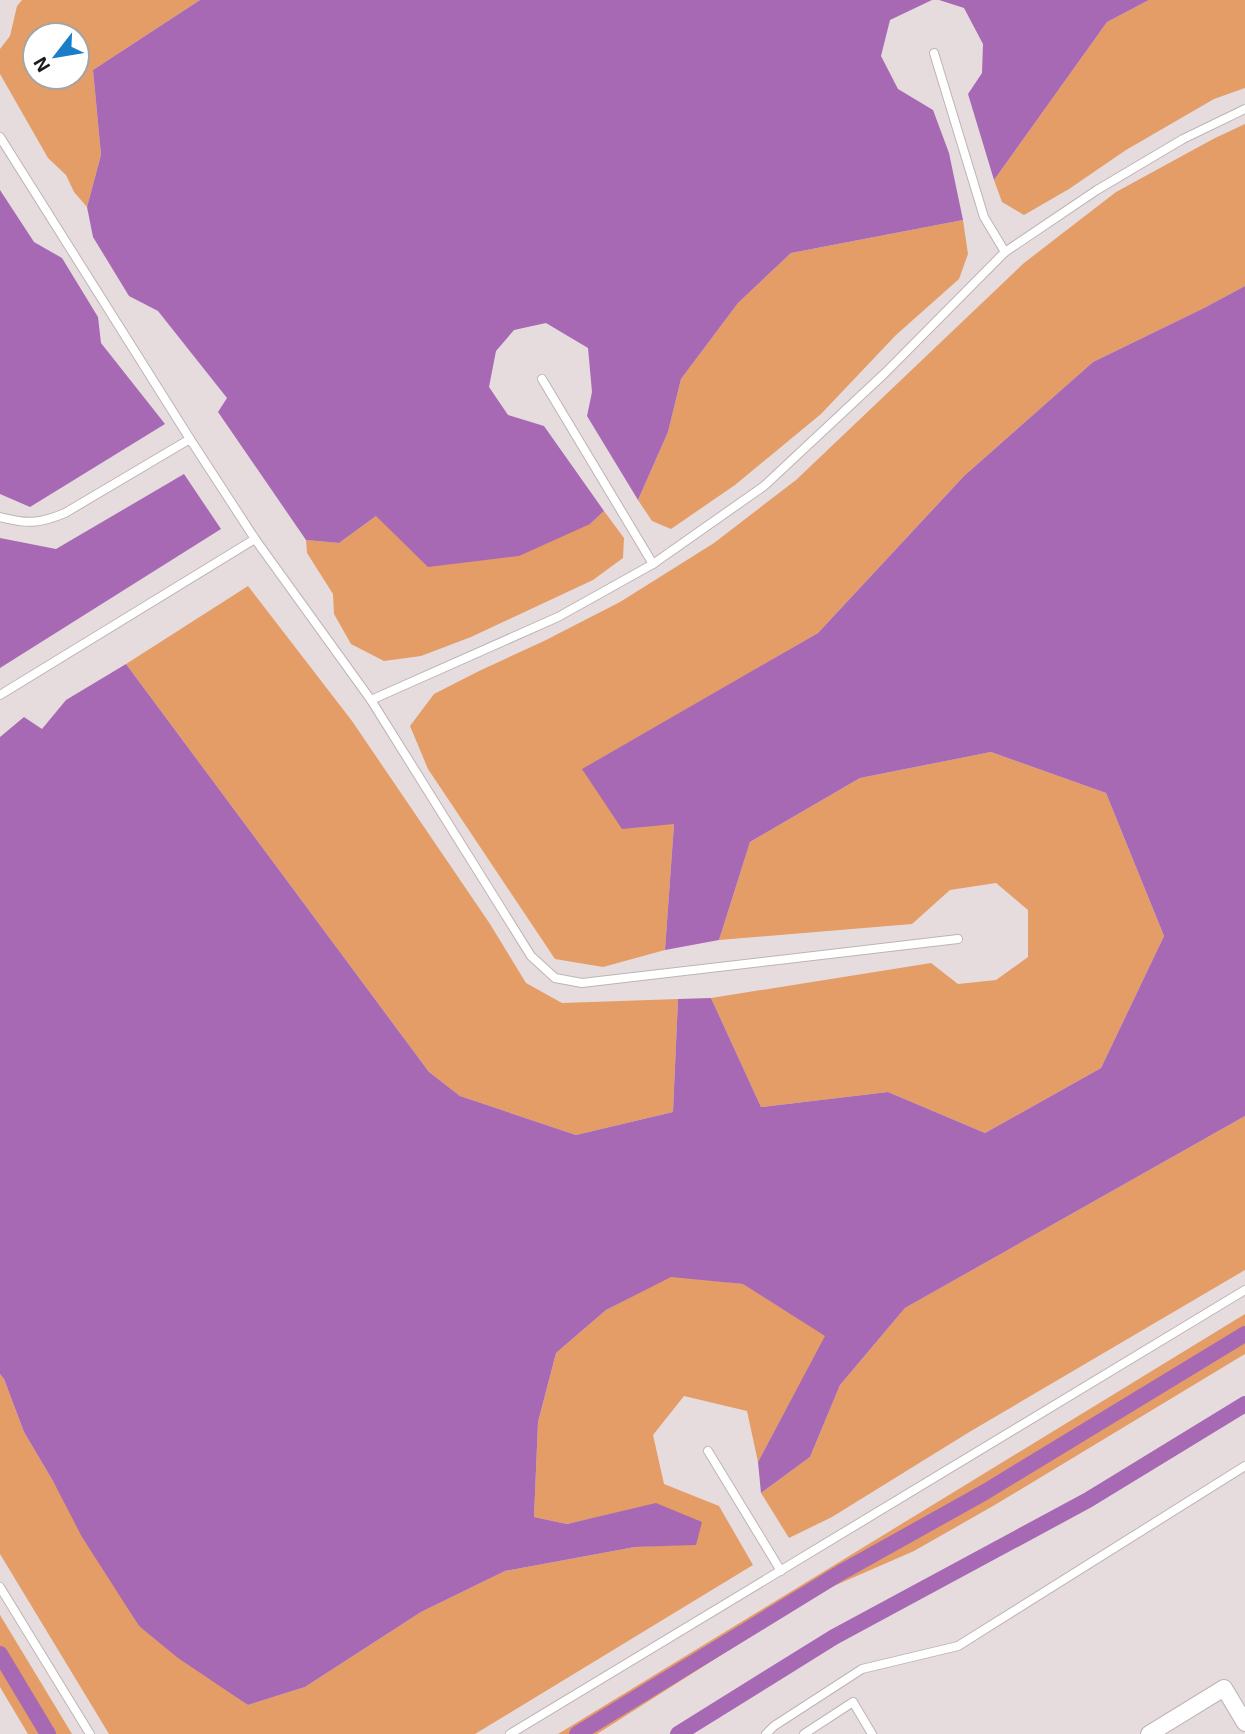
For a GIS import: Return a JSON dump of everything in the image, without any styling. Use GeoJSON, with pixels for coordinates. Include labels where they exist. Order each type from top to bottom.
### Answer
{"type":"FeatureCollection","features":[{"type":"Feature","properties":{"kind":"street"},"geometry":{"type":"LineString","coordinates":[[1149,1734],[1224,1688],[1245,1723]]}},
{"type":"Feature","properties":{"kind":"lane"},"geometry":{"type":"LineString","coordinates":[[934,53],[984,217],[1005,252]]}},
{"type":"Feature","properties":{"kind":"lane"},"geometry":{"type":"LineString","coordinates":[[371,700],[558,617],[653,564],[764,486],[885,373],[1005,252],[1097,190],[1183,139],[1245,109]]}},
{"type":"Feature","properties":{"kind":"lane"},"geometry":{"type":"LineString","coordinates":[[0,137],[255,539],[371,700],[531,956],[555,978],[582,983],[958,939]]}},
{"type":"Feature","properties":{"kind":"lane"},"geometry":{"type":"LineString","coordinates":[[542,379],[653,564]]}},
{"type":"Feature","properties":{"kind":"lane"},"geometry":{"type":"LineString","coordinates":[[0,517],[27,522],[47,521],[190,439]]}},
{"type":"Feature","properties":{"kind":"lane"},"geometry":{"type":"LineString","coordinates":[[0,695],[255,539]]}},
{"type":"Feature","properties":{"kind":"lane"},"geometry":{"type":"LineString","coordinates":[[510,1734],[1245,1290]]}},
{"type":"Feature","properties":{"kind":"lane"},"geometry":{"type":"LineString","coordinates":[[708,1451],[781,1570]]}},
{"type":"Feature","properties":{"kind":"lane"},"geometry":{"type":"LineString","coordinates":[[766,1734],[774,1726],[862,1670],[958,1646],[1245,1466]]}},
{"type":"Feature","properties":{"kind":"lane"},"geometry":{"type":"LineString","coordinates":[[0,1587],[90,1734]]}},
{"type":"Feature","properties":{"kind":"lane"},"geometry":{"type":"LineString","coordinates":[[804,1734],[853,1702],[872,1734]]}},
{"type":"Feature","properties":{"kind":"shaded area"},"geometry":{"type":"Polygon","coordinates":[[[22,0],[200,0],[93,70],[101,155],[87,207],[74,192],[66,175],[48,158],[0,74],[0,49],[10,36],[17,6],[22,0]]]}},
{"type":"Feature","properties":{"kind":"shaded area"},"geometry":{"type":"Polygon","coordinates":[[[200,0],[932,0],[890,20],[881,56],[898,89],[933,110],[949,153],[963,220],[791,253],[738,303],[681,379],[668,432],[638,500],[587,416],[592,392],[588,348],[546,323],[514,330],[496,351],[489,387],[508,415],[544,426],[604,511],[590,524],[519,556],[428,567],[376,516],[339,543],[306,540],[218,412],[227,398],[158,311],[129,296],[93,237],[87,207],[101,155],[93,70],[200,0]]]}},
{"type":"Feature","properties":{"kind":"shaded area"},"geometry":{"type":"Polygon","coordinates":[[[939,0],[1149,0],[1107,22],[994,180],[968,94],[982,73],[983,44],[964,8],[939,0]]]}},
{"type":"Feature","properties":{"kind":"shaded area"},"geometry":{"type":"Polygon","coordinates":[[[1149,0],[1245,0],[1245,88],[1214,99],[1126,150],[1069,189],[1024,215],[1002,202],[994,180],[1107,22],[1149,0]]]}},
{"type":"Feature","properties":{"kind":"shaded area"},"geometry":{"type":"Polygon","coordinates":[[[1245,124],[1245,286],[1093,362],[964,476],[818,633],[583,769],[674,824],[665,950],[603,967],[555,959],[428,769],[410,726],[434,694],[620,602],[714,543],[796,480],[1024,263],[1116,192],[1245,124]]]}},
{"type":"Feature","properties":{"kind":"shaded area"},"geometry":{"type":"Polygon","coordinates":[[[0,190],[34,242],[62,258],[98,317],[101,343],[165,424],[30,507],[0,494],[0,190]]]}},
{"type":"Feature","properties":{"kind":"shaded area"},"geometry":{"type":"Polygon","coordinates":[[[963,220],[968,254],[959,279],[896,335],[821,414],[735,485],[671,529],[652,521],[638,500],[668,432],[681,379],[738,303],[791,253],[963,220]]]}},
{"type":"Feature","properties":{"kind":"shaded area"},"geometry":{"type":"Polygon","coordinates":[[[1245,286],[1245,1116],[905,1308],[840,1385],[810,1457],[761,1493],[758,1462],[825,1336],[743,1284],[671,1277],[606,1310],[556,1353],[538,1422],[534,1517],[567,1524],[656,1503],[702,1522],[696,1545],[635,1547],[505,1571],[421,1612],[305,1687],[248,1705],[178,1658],[139,1626],[82,1537],[24,1432],[0,1374],[0,737],[24,717],[42,729],[66,700],[126,664],[429,1072],[460,1096],[576,1135],[673,1112],[678,999],[711,998],[761,1107],[888,1092],[985,1133],[1101,1068],[1164,936],[1106,793],[991,752],[860,778],[750,842],[719,940],[665,950],[674,824],[622,829],[582,769],[818,633],[964,476],[1093,362],[1245,286]]]}},
{"type":"Feature","properties":{"kind":"shaded area"},"geometry":{"type":"Polygon","coordinates":[[[184,474],[221,529],[0,668],[0,538],[56,549],[184,474]]]}},
{"type":"Feature","properties":{"kind":"shaded area"},"geometry":{"type":"Polygon","coordinates":[[[604,511],[624,538],[623,558],[593,580],[471,637],[421,656],[384,661],[351,644],[334,614],[333,594],[307,553],[306,540],[339,543],[376,516],[590,524],[604,511]]]}},
{"type":"Feature","properties":{"kind":"shaded area"},"geometry":{"type":"Polygon","coordinates":[[[248,586],[352,721],[490,924],[526,983],[562,1003],[678,999],[673,1112],[576,1135],[460,1096],[429,1072],[126,664],[248,586]]]}},
{"type":"Feature","properties":{"kind":"shaded area"},"geometry":{"type":"Polygon","coordinates":[[[991,752],[1106,793],[1164,936],[1101,1068],[985,1133],[888,1092],[761,1107],[711,998],[931,963],[958,984],[996,980],[1028,957],[1028,910],[996,883],[950,890],[912,924],[719,940],[750,842],[860,778],[991,752]]]}},
{"type":"Feature","properties":{"kind":"shaded area"},"geometry":{"type":"Polygon","coordinates":[[[1245,1116],[1245,1270],[971,1431],[832,1517],[789,1538],[761,1493],[810,1457],[840,1385],[905,1308],[1245,1116]]]}},
{"type":"Feature","properties":{"kind":"shaded area"},"geometry":{"type":"Polygon","coordinates":[[[671,1276],[744,1284],[826,1336],[758,1462],[747,1411],[684,1396],[653,1435],[664,1484],[719,1506],[753,1565],[475,1734],[109,1734],[0,1554],[0,1374],[24,1432],[139,1626],[248,1705],[305,1687],[421,1612],[505,1571],[635,1547],[696,1544],[656,1504],[567,1524],[534,1517],[538,1422],[556,1353],[606,1310],[671,1276]]]}},
{"type":"Feature","properties":{"kind":"shaded area"},"geometry":{"type":"Polygon","coordinates":[[[1245,1314],[1245,1354],[914,1551],[820,1592],[597,1734],[558,1734],[1245,1314]]]}},
{"type":"Feature","properties":{"kind":"shaded area"},"geometry":{"type":"Polygon","coordinates":[[[0,1615],[72,1734],[28,1734],[0,1687],[0,1615]]]}},
{"type":"Feature","properties":{"kind":"waterway"},"geometry":{"type":"LineString","coordinates":[[577,1734],[840,1573],[985,1492],[1245,1334]]}},
{"type":"Feature","properties":{"kind":"waterway"},"geometry":{"type":"LineString","coordinates":[[678,1734],[834,1637],[1088,1500],[1245,1404]]}},
{"type":"Feature","properties":{"kind":"waterway"},"geometry":{"type":"LineString","coordinates":[[0,1654],[48,1734]]}}]}
